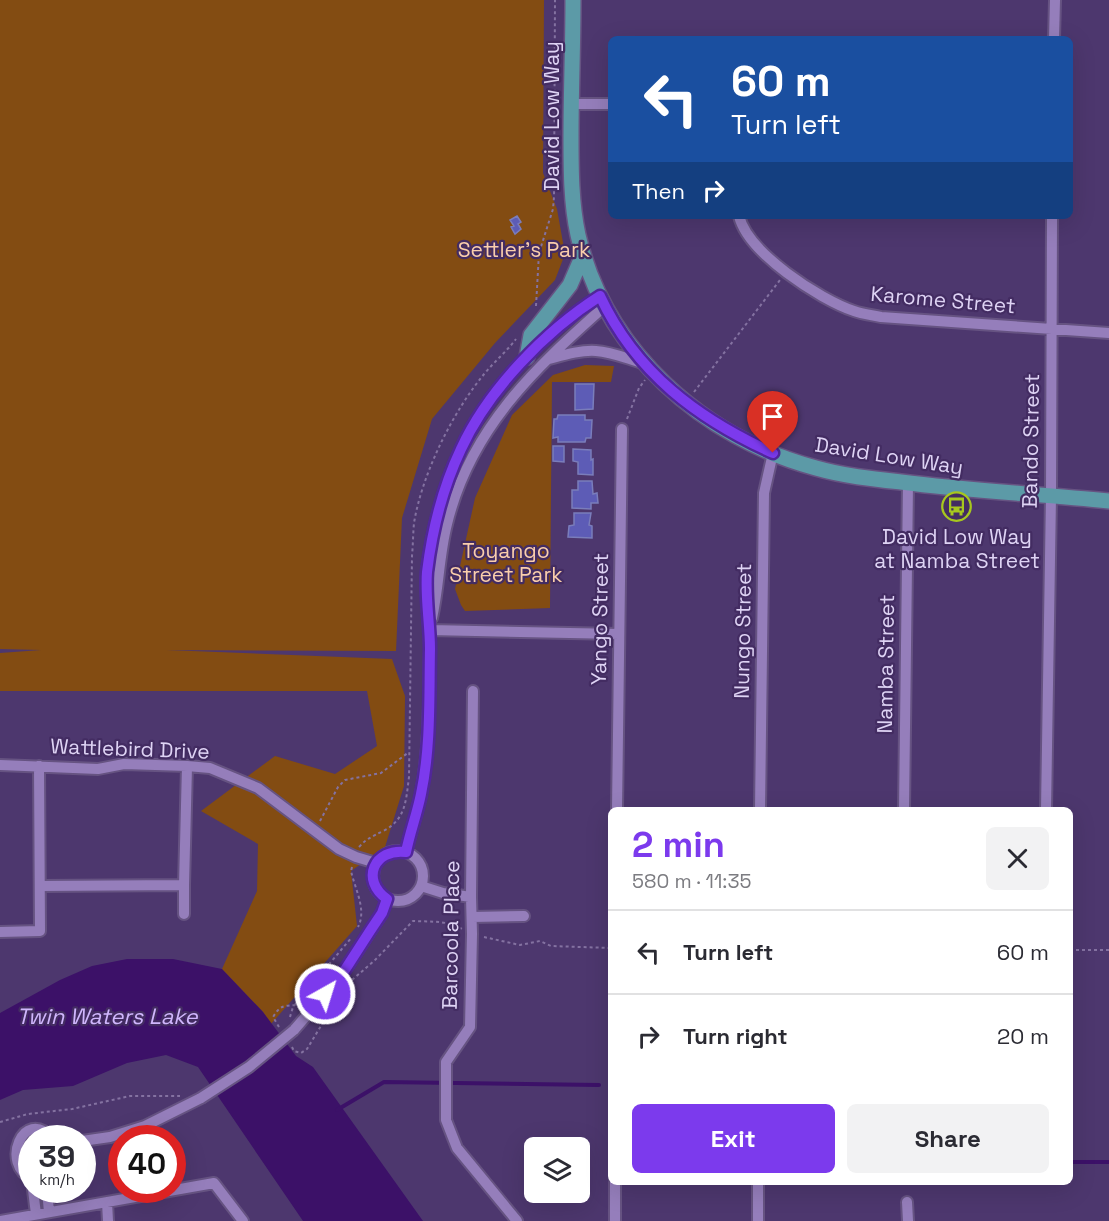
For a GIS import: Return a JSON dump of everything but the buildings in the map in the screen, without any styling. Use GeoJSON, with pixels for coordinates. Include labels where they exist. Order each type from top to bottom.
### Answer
{"type":"FeatureCollection","features":[{"type":"Feature","properties":{"kind":"main road","name":"David Low Way"},"geometry":{"type":"LineString","coordinates":[[573,0],[572,187],[576,223],[584,255],[602,301],[617,328],[647,367],[686,403],[728,431],[794,462],[818,469],[955,489],[1109,501]]}},
{"type":"Feature","properties":{"kind":"main road"},"geometry":{"type":"LineString","coordinates":[[527,357],[531,335],[570,285],[584,255]]}},
{"type":"Feature","properties":{"kind":"street"},"geometry":{"type":"LineString","coordinates":[[1054,36],[1055,0]]}},
{"type":"Feature","properties":{"kind":"street"},"geometry":{"type":"LineString","coordinates":[[571,104],[608,104]]}},
{"type":"Feature","properties":{"kind":"street","name":"Karome Street"},"geometry":{"type":"LineString","coordinates":[[740,219],[741,225],[765,255],[786,273],[823,296],[855,311],[881,316],[1109,333]]}},
{"type":"Feature","properties":{"kind":"street","name":"Bando Street"},"geometry":{"type":"LineString","coordinates":[[1046,807],[1051,496],[1052,219]]}},
{"type":"Feature","properties":{"kind":"street"},"geometry":{"type":"LineString","coordinates":[[406,852],[421,793],[426,753],[430,630],[426,591],[428,571],[431,546],[447,484],[460,449],[476,420],[502,384],[527,357],[577,311],[602,301]]}},
{"type":"Feature","properties":{"kind":"street"},"geometry":{"type":"LineString","coordinates":[[430,630],[441,547],[453,499],[465,471],[500,412],[602,301]]}},
{"type":"Feature","properties":{"kind":"street"},"geometry":{"type":"LineString","coordinates":[[548,359],[577,352],[599,351],[647,367]]}},
{"type":"Feature","properties":{"kind":"street","name":"Yango Street"},"geometry":{"type":"LineString","coordinates":[[617,807],[622,429]]}},
{"type":"Feature","properties":{"kind":"street","name":"Nungo Street"},"geometry":{"type":"LineString","coordinates":[[760,807],[764,493],[773,453]]}},
{"type":"Feature","properties":{"kind":"street","name":"Namba Street"},"geometry":{"type":"LineString","coordinates":[[904,807],[908,483]]}},
{"type":"Feature","properties":{"kind":"street"},"geometry":{"type":"LineString","coordinates":[[430,630],[619,634]]}},
{"type":"Feature","properties":{"kind":"street","name":"Barcoola Place"},"geometry":{"type":"LineString","coordinates":[[473,691],[470,1027],[446,1062],[446,1120],[457,1148],[517,1221]]}},
{"type":"Feature","properties":{"kind":"street","name":"Wattlebird Drive"},"geometry":{"type":"LineString","coordinates":[[0,765],[98,769],[124,764],[210,768],[258,788],[339,849],[376,863]]}},
{"type":"Feature","properties":{"kind":"street"},"geometry":{"type":"LineString","coordinates":[[0,932],[40,932],[39,765]]}},
{"type":"Feature","properties":{"kind":"street"},"geometry":{"type":"LineString","coordinates":[[184,914],[187,766]]}},
{"type":"Feature","properties":{"kind":"street"},"geometry":{"type":"LineString","coordinates":[[389,852],[406,852],[413,856],[419,862],[423,878],[417,893],[403,901],[387,899],[380,894],[373,879],[376,863],[389,852]]}},
{"type":"Feature","properties":{"kind":"street"},"geometry":{"type":"LineString","coordinates":[[40,886],[184,885]]}},
{"type":"Feature","properties":{"kind":"street"},"geometry":{"type":"LineString","coordinates":[[421,886],[443,893],[471,897]]}},
{"type":"Feature","properties":{"kind":"street"},"geometry":{"type":"LineString","coordinates":[[96,1139],[145,1126],[201,1098],[249,1067],[294,1030],[341,976],[382,913],[387,899]]}},
{"type":"Feature","properties":{"kind":"street"},"geometry":{"type":"LineString","coordinates":[[472,917],[524,916]]}},
{"type":"Feature","properties":{"kind":"street"},"geometry":{"type":"LineString","coordinates":[[18,1134],[12,1140],[8,1155],[12,1166],[18,1173]]}},
{"type":"Feature","properties":{"kind":"street"},"geometry":{"type":"LineString","coordinates":[[186,1188],[214,1183],[243,1221]]}},
{"type":"Feature","properties":{"kind":"street"},"geometry":{"type":"LineString","coordinates":[[615,1185],[615,1221]]}},
{"type":"Feature","properties":{"kind":"street"},"geometry":{"type":"LineString","coordinates":[[758,1185],[758,1221]]}},
{"type":"Feature","properties":{"kind":"street"},"geometry":{"type":"LineString","coordinates":[[0,1221],[108,1202]]}},
{"type":"Feature","properties":{"kind":"street"},"geometry":{"type":"LineString","coordinates":[[907,1202],[908,1221]]}},
{"type":"Feature","properties":{"kind":"street"},"geometry":{"type":"LineString","coordinates":[[35,1203],[36,1214]]}},
{"type":"Feature","properties":{"kind":"street"},"geometry":{"type":"LineString","coordinates":[[48,1203],[49,1212]]}},
{"type":"Feature","properties":{"kind":"street"},"geometry":{"type":"LineString","coordinates":[[108,1203],[108,1221]]}},
{"type":"Feature","properties":{"kind":"path"},"geometry":{"type":"LineString","coordinates":[[686,403],[786,273]]}},
{"type":"Feature","properties":{"kind":"path"},"geometry":{"type":"LineString","coordinates":[[622,429],[647,367]]}},
{"type":"Feature","properties":{"kind":"path"},"geometry":{"type":"LineString","coordinates":[[315,831],[338,787],[345,780],[381,773],[409,752]]}},
{"type":"Feature","properties":{"kind":"path"},"geometry":{"type":"LineString","coordinates":[[348,984],[374,962],[413,921],[445,922],[472,934],[520,945],[540,941],[551,946],[608,948]]}},
{"type":"Feature","properties":{"kind":"path"},"geometry":{"type":"LineString","coordinates":[[1073,950],[1109,950]]}},
{"type":"Feature","properties":{"kind":"path"},"geometry":{"type":"LineString","coordinates":[[289,1042],[294,1051],[301,1053],[307,1049],[342,993]]}},
{"type":"Feature","properties":{"kind":"path"},"geometry":{"type":"LineString","coordinates":[[283,1033],[273,1017],[283,1006],[295,1005]]}},
{"type":"Feature","properties":{"kind":"path"},"geometry":{"type":"LineString","coordinates":[[0,1122],[28,1114],[72,1109],[130,1096],[185,1096]]}},
{"type":"Feature","properties":{"kind":"green space","name":"Settler's Park"},"geometry":{"type":"Polygon","coordinates":[[[0,0],[544,0],[543,173],[557,209],[565,254],[555,280],[495,343],[432,419],[402,518],[396,651],[166,650],[392,659],[405,696],[404,786],[385,847],[351,871],[357,926],[271,1024],[263,1012],[222,969],[257,891],[258,844],[201,811],[275,756],[335,774],[377,746],[367,691],[0,691],[0,653],[41,650],[0,649],[0,0]]]}},
{"type":"Feature","properties":{"kind":"green space","name":"Toyango Street Park"},"geometry":{"type":"Polygon","coordinates":[[[585,365],[614,366],[611,382],[552,382],[550,608],[465,611],[455,589],[475,498],[512,415],[553,375],[585,365]]]}},
{"type":"Feature","properties":{"kind":"water","name":"Twin Waters Lake"},"geometry":{"type":"Polygon","coordinates":[[[127,959],[173,959],[222,969],[263,1012],[296,1056],[313,1067],[423,1221],[303,1221],[198,1067],[166,1055],[127,1063],[73,1086],[23,1090],[0,1100],[0,1013],[60,980],[92,966],[127,959]]]}},
{"type":"Feature","properties":{"kind":"waterway"},"geometry":{"type":"LineString","coordinates":[[337,1110],[384,1082],[599,1085]]}},
{"type":"Feature","properties":{"kind":"waterway"},"geometry":{"type":"LineString","coordinates":[[1073,1162],[1109,1162]]}},
{"type":"Feature","properties":{"kind":"place","name":"David Low Way at Namba Street"},"geometry":{"type":"Point","coordinates":[957,506]}},
{"type":"Feature","properties":{"kind":"route"},"geometry":{"type":"LineString","coordinates":[[325,994],[341,976],[382,913],[387,899],[375,887],[373,871],[376,863],[389,852],[406,852],[421,793],[426,753],[430,630],[426,591],[431,546],[447,484],[460,449],[476,420],[502,384],[546,338],[577,311],[600,296],[629,345],[661,381],[686,403],[728,431],[773,453]]}}]}
